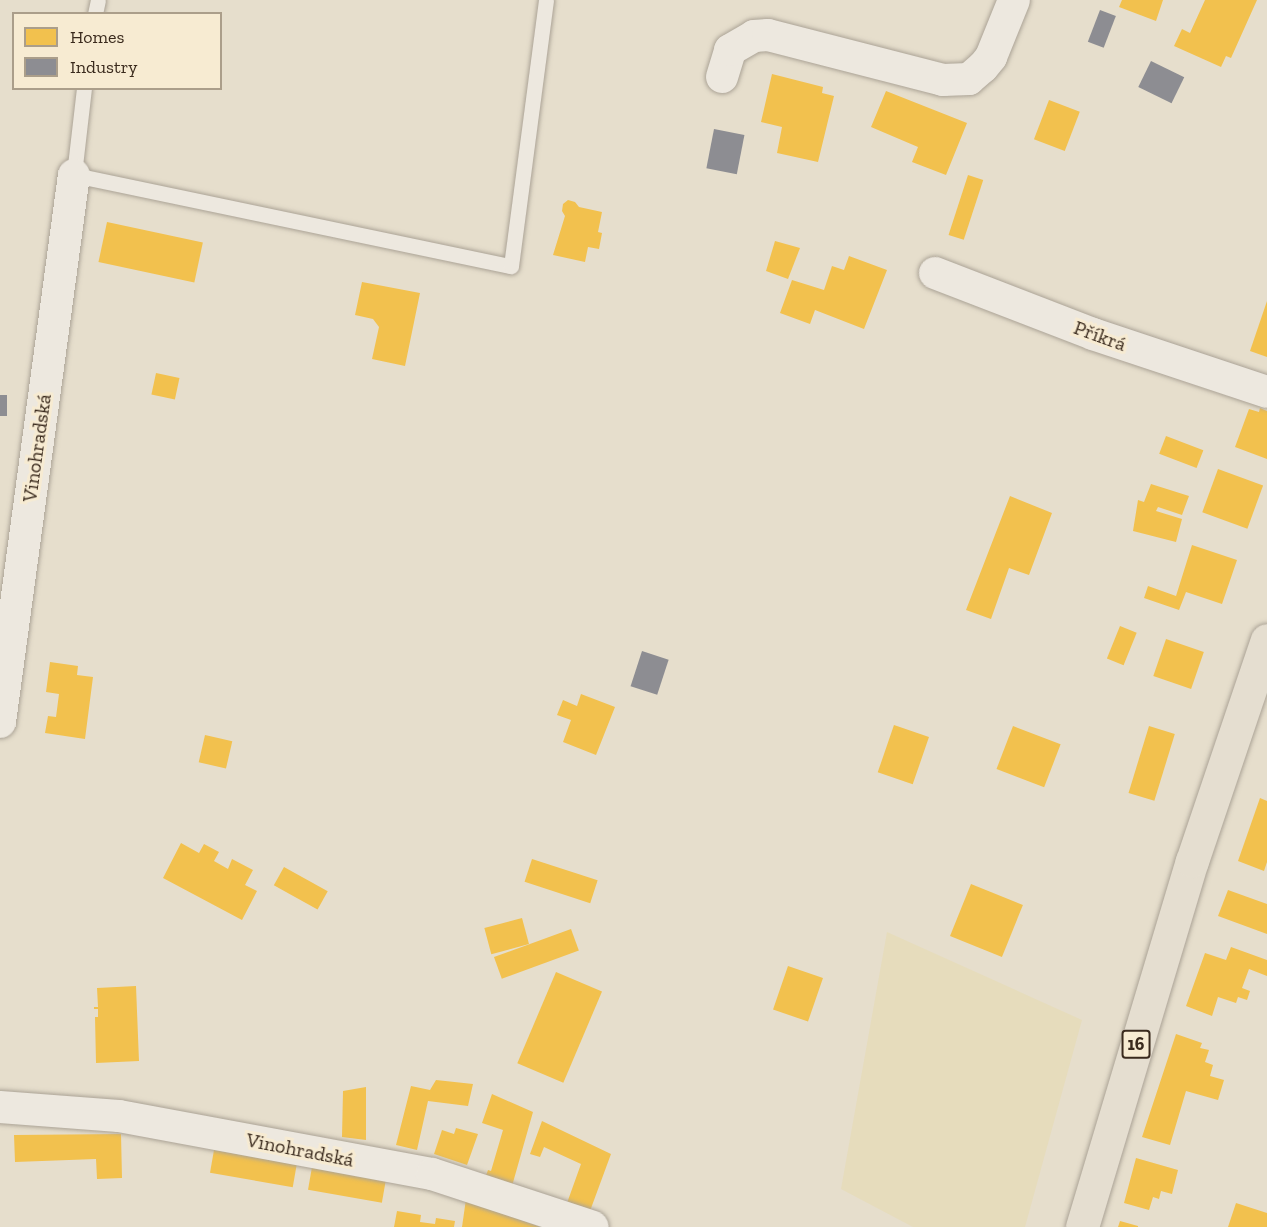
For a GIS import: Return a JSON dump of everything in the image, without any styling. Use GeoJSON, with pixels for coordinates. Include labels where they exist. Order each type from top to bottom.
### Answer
{"type":"FeatureCollection","features":[{"type":"Feature","properties":{"kind":"main road","name":"16"},"geometry":{"type":"LineString","coordinates":[[1082,1227],[1192,861],[1267,640]]}},
{"type":"Feature","properties":{"kind":"street"},"geometry":{"type":"LineString","coordinates":[[722,77],[730,50],[754,36],[768,35],[943,80],[969,79],[991,57],[1014,0]]}},
{"type":"Feature","properties":{"kind":"street","name":"Vinohradská"},"geometry":{"type":"LineString","coordinates":[[0,722],[74,175]]}},
{"type":"Feature","properties":{"kind":"street","name":"Příkrá"},"geometry":{"type":"LineString","coordinates":[[935,273],[1093,334],[1215,377],[1267,392]]}},
{"type":"Feature","properties":{"kind":"street","name":"Vinohradská"},"geometry":{"type":"LineString","coordinates":[[0,1107],[119,1116],[432,1174],[593,1227]]}},
{"type":"Feature","properties":{"kind":"lane"},"geometry":{"type":"LineString","coordinates":[[84,90],[74,175],[511,266],[546,0]]}},
{"type":"Feature","properties":{"kind":"shaded area"},"geometry":{"type":"Polygon","coordinates":[[[887,932],[1082,1020],[1025,1227],[913,1227],[841,1189],[887,932]]]}},
{"type":"Feature","properties":{"kind":"building: Homes"},"geometry":{"type":"Polygon","coordinates":[[[1122,0],[1163,0],[1156,21],[1119,7],[1122,0]]]}},
{"type":"Feature","properties":{"kind":"building: Homes"},"geometry":{"type":"Polygon","coordinates":[[[1205,0],[1257,0],[1231,58],[1226,56],[1221,67],[1174,46],[1182,29],[1190,33],[1205,0]]]}},
{"type":"Feature","properties":{"kind":"building: Homes"},"geometry":{"type":"Polygon","coordinates":[[[772,74],[823,87],[822,93],[834,96],[818,162],[777,153],[782,127],[761,122],[772,74]]]}},
{"type":"Feature","properties":{"kind":"building: Homes"},"geometry":{"type":"Polygon","coordinates":[[[886,91],[967,123],[946,175],[912,162],[918,147],[871,127],[886,91]]]}},
{"type":"Feature","properties":{"kind":"building: Homes"},"geometry":{"type":"Polygon","coordinates":[[[1049,100],[1080,112],[1065,151],[1034,139],[1049,100]]]}},
{"type":"Feature","properties":{"kind":"building: Homes"},"geometry":{"type":"Polygon","coordinates":[[[968,175],[983,180],[964,240],[949,235],[968,175]]]}},
{"type":"Feature","properties":{"kind":"building: Homes"},"geometry":{"type":"Polygon","coordinates":[[[568,200],[575,202],[579,207],[602,212],[598,232],[602,233],[599,249],[588,247],[585,262],[553,255],[565,216],[562,211],[563,204],[568,200]]]}},
{"type":"Feature","properties":{"kind":"building: Homes"},"geometry":{"type":"Polygon","coordinates":[[[107,222],[203,242],[194,282],[98,262],[107,222]]]}},
{"type":"Feature","properties":{"kind":"building: Homes"},"geometry":{"type":"Polygon","coordinates":[[[775,241],[800,248],[788,279],[766,271],[775,241]]]}},
{"type":"Feature","properties":{"kind":"building: Homes"},"geometry":{"type":"Polygon","coordinates":[[[849,256],[887,270],[864,329],[815,310],[810,324],[780,313],[792,280],[824,290],[832,266],[844,270],[849,256]]]}},
{"type":"Feature","properties":{"kind":"building: Homes"},"geometry":{"type":"Polygon","coordinates":[[[362,282],[420,293],[405,366],[372,359],[379,327],[373,319],[355,315],[362,282]]]}},
{"type":"Feature","properties":{"kind":"building: Homes"},"geometry":{"type":"Polygon","coordinates":[[[1267,301],[1267,357],[1250,351],[1267,301]]]}},
{"type":"Feature","properties":{"kind":"building: Homes"},"geometry":{"type":"Polygon","coordinates":[[[156,373],[179,378],[175,400],[151,395],[156,373]]]}},
{"type":"Feature","properties":{"kind":"building: Homes"},"geometry":{"type":"Polygon","coordinates":[[[1260,408],[1267,411],[1267,459],[1235,447],[1249,409],[1259,412],[1260,408]]]}},
{"type":"Feature","properties":{"kind":"building: Homes"},"geometry":{"type":"Polygon","coordinates":[[[1166,436],[1203,450],[1197,468],[1159,454],[1166,436]]]}},
{"type":"Feature","properties":{"kind":"building: Homes"},"geometry":{"type":"Polygon","coordinates":[[[1218,469],[1263,485],[1247,529],[1202,512],[1218,469]]]}},
{"type":"Feature","properties":{"kind":"building: Homes"},"geometry":{"type":"Polygon","coordinates":[[[1151,484],[1189,496],[1182,515],[1158,507],[1156,511],[1182,519],[1176,542],[1133,531],[1138,500],[1144,502],[1151,484]]]}},
{"type":"Feature","properties":{"kind":"building: Homes"},"geometry":{"type":"Polygon","coordinates":[[[1010,496],[1052,513],[1029,575],[1009,568],[991,619],[966,610],[1010,496]]]}},
{"type":"Feature","properties":{"kind":"building: Homes"},"geometry":{"type":"Polygon","coordinates":[[[1192,545],[1237,560],[1222,604],[1186,592],[1179,610],[1144,598],[1148,586],[1176,596],[1192,545]]]}},
{"type":"Feature","properties":{"kind":"building: Homes"},"geometry":{"type":"Polygon","coordinates":[[[1120,626],[1137,633],[1124,665],[1107,658],[1120,626]]]}},
{"type":"Feature","properties":{"kind":"building: Homes"},"geometry":{"type":"Polygon","coordinates":[[[1166,639],[1204,652],[1191,689],[1153,676],[1166,639]]]}},
{"type":"Feature","properties":{"kind":"building: Homes"},"geometry":{"type":"Polygon","coordinates":[[[50,662],[78,666],[77,675],[93,677],[85,739],[45,733],[48,716],[56,717],[59,694],[46,692],[50,662]]]}},
{"type":"Feature","properties":{"kind":"building: Homes"},"geometry":{"type":"Polygon","coordinates":[[[581,694],[615,707],[596,755],[563,742],[571,720],[557,715],[563,700],[577,706],[581,694]]]}},
{"type":"Feature","properties":{"kind":"building: Homes"},"geometry":{"type":"Polygon","coordinates":[[[894,725],[929,737],[913,784],[878,772],[894,725]]]}},
{"type":"Feature","properties":{"kind":"building: Homes"},"geometry":{"type":"Polygon","coordinates":[[[1013,726],[1061,744],[1044,787],[997,769],[1013,726]]]}},
{"type":"Feature","properties":{"kind":"building: Homes"},"geometry":{"type":"Polygon","coordinates":[[[1149,726],[1175,734],[1154,801],[1129,793],[1149,726]]]}},
{"type":"Feature","properties":{"kind":"building: Homes"},"geometry":{"type":"Polygon","coordinates":[[[205,735],[232,741],[226,769],[199,762],[205,735]]]}},
{"type":"Feature","properties":{"kind":"building: Homes"},"geometry":{"type":"Polygon","coordinates":[[[1260,798],[1267,801],[1267,862],[1264,871],[1238,861],[1260,798]]]}},
{"type":"Feature","properties":{"kind":"building: Homes"},"geometry":{"type":"Polygon","coordinates":[[[181,843],[199,853],[204,844],[219,852],[214,861],[228,869],[232,859],[253,870],[245,885],[257,891],[242,920],[163,878],[181,843]]]}},
{"type":"Feature","properties":{"kind":"building: Homes"},"geometry":{"type":"Polygon","coordinates":[[[532,859],[598,880],[590,903],[525,882],[532,859]]]}},
{"type":"Feature","properties":{"kind":"building: Homes"},"geometry":{"type":"Polygon","coordinates":[[[284,867],[328,891],[318,910],[274,885],[284,867]]]}},
{"type":"Feature","properties":{"kind":"building: Homes"},"geometry":{"type":"Polygon","coordinates":[[[971,884],[1023,905],[1002,957],[950,936],[971,884]]]}},
{"type":"Feature","properties":{"kind":"building: Homes"},"geometry":{"type":"Polygon","coordinates":[[[1228,890],[1267,904],[1267,934],[1218,916],[1228,890]]]}},
{"type":"Feature","properties":{"kind":"building: Homes"},"geometry":{"type":"Polygon","coordinates":[[[522,918],[529,944],[491,954],[484,928],[522,918]]]}},
{"type":"Feature","properties":{"kind":"building: Homes"},"geometry":{"type":"Polygon","coordinates":[[[571,929],[579,951],[502,979],[494,957],[571,929]]]}},
{"type":"Feature","properties":{"kind":"building: Homes"},"geometry":{"type":"Polygon","coordinates":[[[1231,947],[1267,960],[1267,976],[1249,969],[1242,988],[1250,991],[1247,1000],[1238,997],[1236,1003],[1218,997],[1212,1016],[1186,1006],[1205,953],[1226,960],[1231,947]]]}},
{"type":"Feature","properties":{"kind":"building: Homes"},"geometry":{"type":"Polygon","coordinates":[[[788,966],[823,978],[808,1022],[773,1009],[788,966]]]}},
{"type":"Feature","properties":{"kind":"building: Homes"},"geometry":{"type":"Polygon","coordinates":[[[556,972],[602,992],[563,1083],[517,1063],[556,972]]]}},
{"type":"Feature","properties":{"kind":"building: Homes"},"geometry":{"type":"Polygon","coordinates":[[[136,986],[139,1061],[96,1063],[95,1017],[98,1017],[98,1009],[94,1007],[98,1007],[97,988],[136,986]]]}},
{"type":"Feature","properties":{"kind":"building: Homes"},"geometry":{"type":"Polygon","coordinates":[[[1176,1034],[1202,1043],[1200,1048],[1209,1050],[1205,1062],[1213,1065],[1210,1076],[1224,1080],[1218,1100],[1186,1091],[1170,1145],[1142,1137],[1176,1034]]]}},
{"type":"Feature","properties":{"kind":"building: Homes"},"geometry":{"type":"Polygon","coordinates":[[[436,1080],[473,1084],[468,1106],[428,1101],[417,1150],[396,1145],[411,1086],[430,1090],[436,1080]]]}},
{"type":"Feature","properties":{"kind":"building: Homes"},"geometry":{"type":"Polygon","coordinates":[[[366,1087],[366,1140],[342,1137],[343,1091],[366,1087]]]}},
{"type":"Feature","properties":{"kind":"building: Homes"},"geometry":{"type":"Polygon","coordinates":[[[492,1094],[533,1112],[512,1186],[485,1178],[488,1170],[491,1171],[503,1130],[482,1123],[492,1094]]]}},
{"type":"Feature","properties":{"kind":"building: Homes"},"geometry":{"type":"Polygon","coordinates":[[[542,1121],[611,1154],[590,1211],[567,1203],[581,1164],[544,1147],[540,1157],[530,1154],[542,1121]]]}},
{"type":"Feature","properties":{"kind":"building: Homes"},"geometry":{"type":"Polygon","coordinates":[[[456,1128],[478,1134],[467,1165],[434,1154],[442,1130],[454,1134],[456,1128]]]}},
{"type":"Feature","properties":{"kind":"building: Homes"},"geometry":{"type":"Polygon","coordinates":[[[121,1134],[122,1178],[97,1179],[96,1159],[15,1162],[14,1135],[121,1134]]]}},
{"type":"Feature","properties":{"kind":"building: Homes"},"geometry":{"type":"Polygon","coordinates":[[[214,1150],[297,1165],[293,1187],[210,1173],[214,1150]]]}},
{"type":"Feature","properties":{"kind":"building: Homes"},"geometry":{"type":"Polygon","coordinates":[[[1136,1158],[1178,1170],[1172,1194],[1161,1191],[1159,1199],[1153,1197],[1149,1210],[1124,1203],[1136,1158]]]}},
{"type":"Feature","properties":{"kind":"building: Homes"},"geometry":{"type":"Polygon","coordinates":[[[312,1167],[386,1180],[382,1203],[308,1190],[312,1167]]]}},
{"type":"Feature","properties":{"kind":"building: Homes"},"geometry":{"type":"Polygon","coordinates":[[[466,1199],[540,1227],[462,1227],[466,1199]]]}},
{"type":"Feature","properties":{"kind":"building: Homes"},"geometry":{"type":"Polygon","coordinates":[[[1236,1203],[1267,1213],[1267,1227],[1228,1227],[1236,1203]]]}},
{"type":"Feature","properties":{"kind":"building: Homes"},"geometry":{"type":"Polygon","coordinates":[[[397,1211],[421,1215],[420,1222],[435,1224],[436,1218],[455,1221],[454,1227],[394,1227],[397,1211]]]}},
{"type":"Feature","properties":{"kind":"building: Homes"},"geometry":{"type":"Polygon","coordinates":[[[1120,1221],[1138,1226],[1138,1227],[1118,1227],[1120,1221]]]}},
{"type":"Feature","properties":{"kind":"building: Industry"},"geometry":{"type":"Polygon","coordinates":[[[1100,10],[1116,16],[1104,48],[1088,42],[1100,10]]]}},
{"type":"Feature","properties":{"kind":"building: Industry"},"geometry":{"type":"Polygon","coordinates":[[[1151,61],[1184,77],[1172,103],[1138,87],[1151,61]]]}},
{"type":"Feature","properties":{"kind":"building: Industry"},"geometry":{"type":"Polygon","coordinates":[[[714,129],[744,135],[737,174],[706,168],[714,129]]]}},
{"type":"Feature","properties":{"kind":"building: Industry"},"geometry":{"type":"Polygon","coordinates":[[[0,395],[7,395],[7,416],[0,416],[0,395]]]}},
{"type":"Feature","properties":{"kind":"building: Industry"},"geometry":{"type":"Polygon","coordinates":[[[642,651],[669,660],[657,695],[631,686],[642,651]]]}}]}
